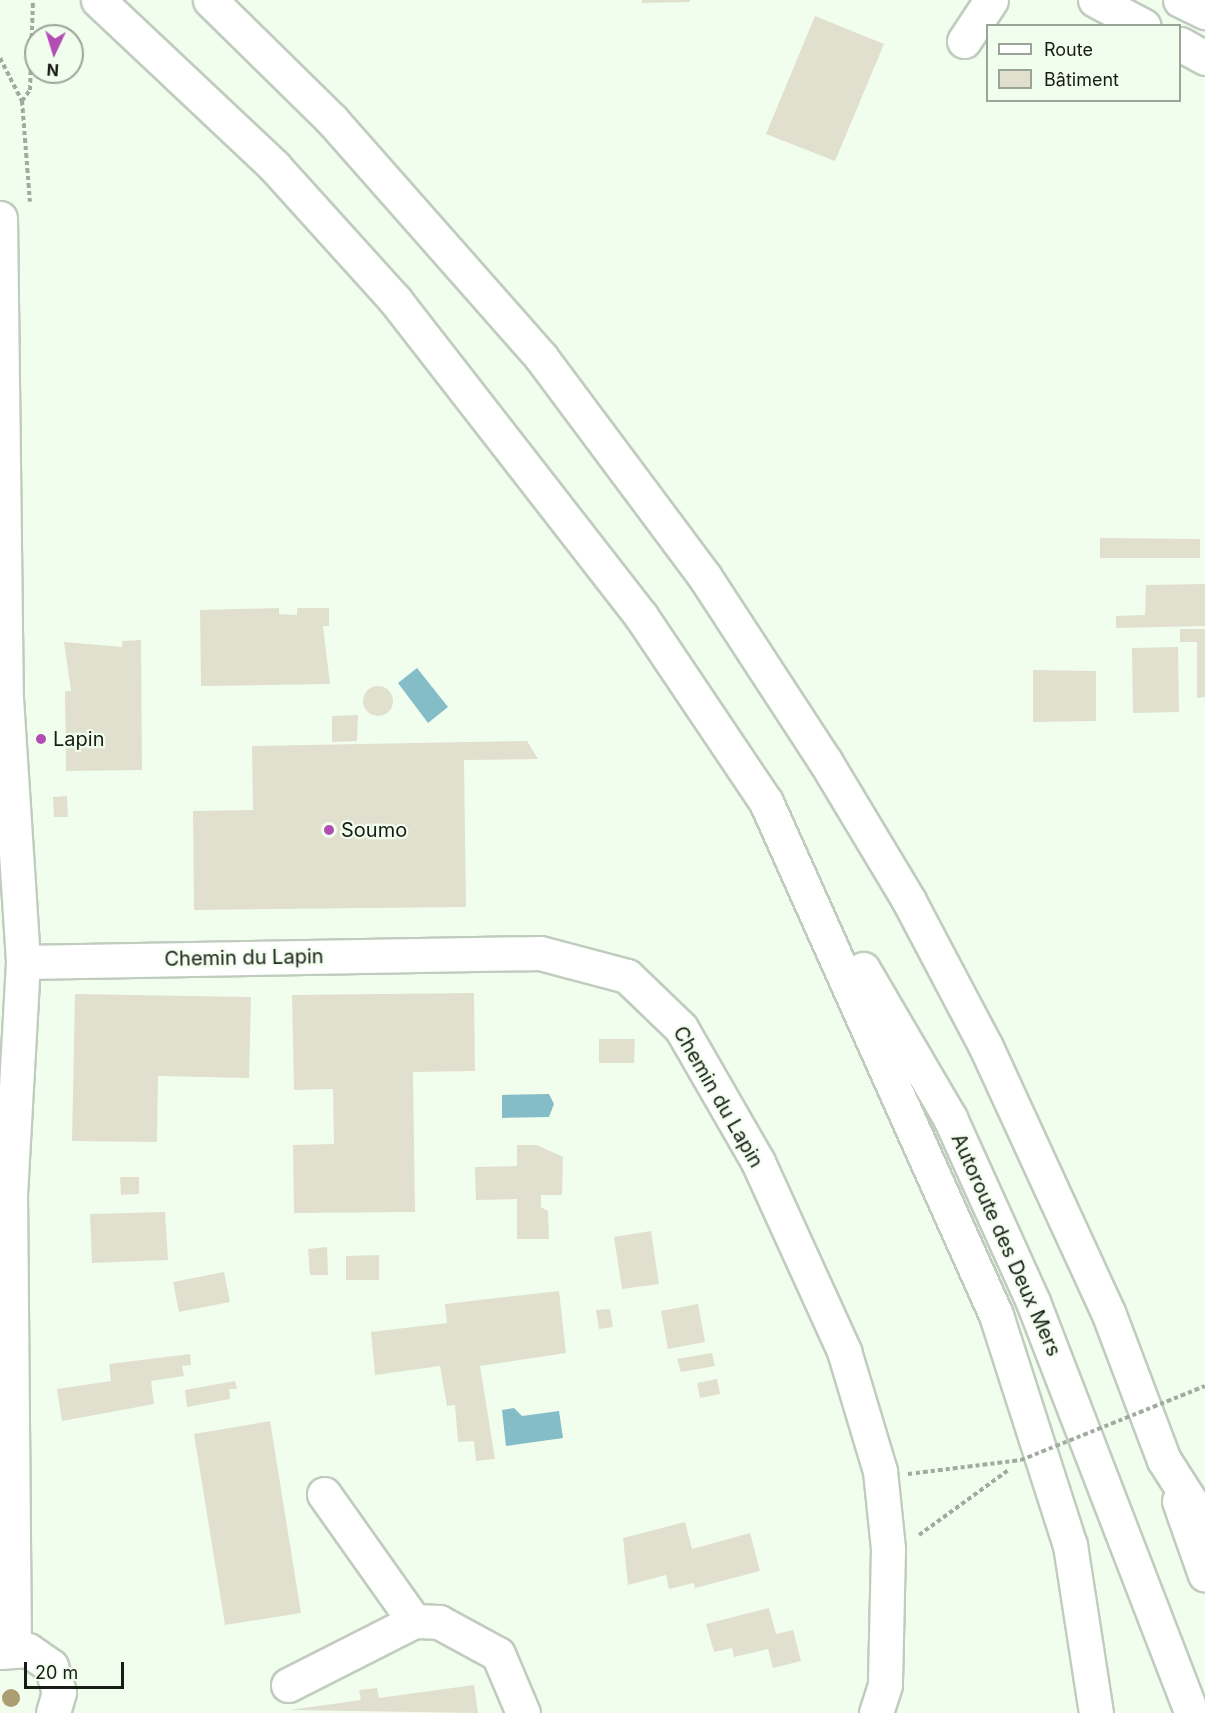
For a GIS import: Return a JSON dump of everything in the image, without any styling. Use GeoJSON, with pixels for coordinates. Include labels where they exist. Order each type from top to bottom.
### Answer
{"type":"FeatureCollection","features":[{"type":"Feature","properties":{"kind":"main road"},"geometry":{"type":"LineString","coordinates":[[98,0],[274,166],[395,300],[641,616],[766,802],[1000,1326],[1070,1545],[1096,1713]]}},
{"type":"Feature","properties":{"kind":"main road"},"geometry":{"type":"LineString","coordinates":[[210,0],[332,120],[541,357],[705,578],[775,683],[909,901],[986,1047],[1108,1312],[1205,1575]]}},
{"type":"Feature","properties":{"kind":"main road"},"geometry":{"type":"LineString","coordinates":[[964,41],[991,0]]}},
{"type":"Feature","properties":{"kind":"main road"},"geometry":{"type":"LineString","coordinates":[[1095,0],[1140,24]]}},
{"type":"Feature","properties":{"kind":"main road"},"geometry":{"type":"LineString","coordinates":[[1180,0],[1205,12]]}},
{"type":"Feature","properties":{"kind":"main road"},"geometry":{"type":"LineString","coordinates":[[1181,45],[1205,58]]}},
{"type":"Feature","properties":{"kind":"main road"},"geometry":{"type":"LineString","coordinates":[[0,218],[7,821],[23,962],[5,1193],[7,1650],[28,1650],[51,1666],[59,1692],[53,1713]]}},
{"type":"Feature","properties":{"kind":"main road","name":"Autoroute des Deux Mers"},"geometry":{"type":"LineString","coordinates":[[766,802],[950,1118],[1037,1313],[1192,1713]]}},
{"type":"Feature","properties":{"kind":"main road","name":"Chemin du Lapin"},"geometry":{"type":"LineString","coordinates":[[23,962],[540,953],[627,976],[687,1038],[758,1162],[844,1351],[880,1471],[888,1549],[885,1685],[876,1713]]}},
{"type":"Feature","properties":{"kind":"main road"},"geometry":{"type":"LineString","coordinates":[[1164,1460],[1205,1524]]}},
{"type":"Feature","properties":{"kind":"main road"},"geometry":{"type":"LineString","coordinates":[[324,1494],[414,1621]]}},
{"type":"Feature","properties":{"kind":"main road"},"geometry":{"type":"LineString","coordinates":[[288,1685],[414,1621],[439,1622],[498,1654],[523,1713]]}},
{"type":"Feature","properties":{"kind":"path"},"geometry":{"type":"LineString","coordinates":[[0,58],[22,101],[30,90],[33,0]]}},
{"type":"Feature","properties":{"kind":"path"},"geometry":{"type":"LineString","coordinates":[[908,1474],[1021,1460],[1205,1386]]}},
{"type":"Feature","properties":{"kind":"path"},"geometry":{"type":"LineString","coordinates":[[929,1530],[1021,1460]]}},
{"type":"Feature","properties":{"kind":"water"},"geometry":{"type":"Polygon","coordinates":[[[417,668],[448,707],[428,723],[398,683],[417,668]]]}},
{"type":"Feature","properties":{"kind":"water"},"geometry":{"type":"Polygon","coordinates":[[[549,1094],[554,1104],[549,1117],[502,1118],[502,1095],[549,1094]]]}},
{"type":"Feature","properties":{"kind":"water"},"geometry":{"type":"Polygon","coordinates":[[[514,1408],[522,1416],[559,1411],[563,1438],[506,1446],[502,1410],[514,1408]]]}},
{"type":"Feature","properties":{"kind":"building"},"geometry":{"type":"Polygon","coordinates":[[[642,0],[690,0],[690,2],[642,3],[642,0]]]}},
{"type":"Feature","properties":{"kind":"building"},"geometry":{"type":"Polygon","coordinates":[[[815,16],[884,44],[835,161],[766,134],[815,16]]]}},
{"type":"Feature","properties":{"kind":"building"},"geometry":{"type":"Polygon","coordinates":[[[1100,538],[1200,539],[1200,558],[1100,558],[1100,538]]]}},
{"type":"Feature","properties":{"kind":"building"},"geometry":{"type":"Polygon","coordinates":[[[1205,584],[1205,626],[1116,628],[1116,616],[1145,615],[1146,585],[1205,584]]]}},
{"type":"Feature","properties":{"kind":"building"},"geometry":{"type":"Polygon","coordinates":[[[279,608],[279,614],[297,615],[297,608],[329,608],[329,626],[323,626],[330,684],[201,686],[200,610],[279,608]]]}},
{"type":"Feature","properties":{"kind":"building"},"geometry":{"type":"Polygon","coordinates":[[[1180,629],[1205,629],[1205,697],[1197,698],[1197,642],[1180,642],[1180,629]]]}},
{"type":"Feature","properties":{"kind":"building"},"geometry":{"type":"Polygon","coordinates":[[[141,640],[142,770],[66,771],[65,691],[71,691],[64,642],[122,647],[122,641],[141,640]]]}},
{"type":"Feature","properties":{"kind":"building"},"geometry":{"type":"Polygon","coordinates":[[[1178,647],[1179,712],[1133,713],[1132,648],[1178,647]]]}},
{"type":"Feature","properties":{"kind":"building"},"geometry":{"type":"Polygon","coordinates":[[[1033,670],[1096,671],[1096,721],[1033,722],[1033,670]]]}},
{"type":"Feature","properties":{"kind":"building"},"geometry":{"type":"Polygon","coordinates":[[[378,686],[384,687],[392,695],[392,707],[384,715],[378,716],[372,715],[364,707],[363,701],[364,695],[372,687],[378,686]]]}},
{"type":"Feature","properties":{"kind":"building"},"geometry":{"type":"Polygon","coordinates":[[[358,715],[357,741],[332,742],[332,716],[358,715]]]}},
{"type":"Feature","properties":{"kind":"building","name":"Soumo"},"geometry":{"type":"Polygon","coordinates":[[[527,741],[538,759],[464,760],[466,907],[194,910],[193,811],[253,810],[252,746],[527,741]]]}},
{"type":"Feature","properties":{"kind":"building"},"geometry":{"type":"Polygon","coordinates":[[[67,796],[68,817],[54,817],[53,797],[67,796]]]}},
{"type":"Feature","properties":{"kind":"building"},"geometry":{"type":"Polygon","coordinates":[[[474,993],[475,1071],[413,1072],[415,1212],[294,1213],[293,1145],[334,1144],[333,1089],[294,1090],[292,995],[474,993]]]}},
{"type":"Feature","properties":{"kind":"building"},"geometry":{"type":"Polygon","coordinates":[[[75,994],[251,997],[249,1078],[158,1076],[157,1142],[72,1141],[75,994]]]}},
{"type":"Feature","properties":{"kind":"building"},"geometry":{"type":"Polygon","coordinates":[[[599,1039],[635,1039],[634,1063],[599,1063],[599,1039]]]}},
{"type":"Feature","properties":{"kind":"building"},"geometry":{"type":"Polygon","coordinates":[[[517,1145],[537,1145],[563,1157],[562,1195],[541,1195],[541,1207],[548,1211],[549,1239],[517,1239],[517,1199],[476,1200],[475,1167],[517,1166],[517,1145]]]}},
{"type":"Feature","properties":{"kind":"building"},"geometry":{"type":"Polygon","coordinates":[[[120,1177],[139,1177],[139,1194],[121,1195],[120,1177]]]}},
{"type":"Feature","properties":{"kind":"building"},"geometry":{"type":"Polygon","coordinates":[[[165,1212],[168,1260],[92,1263],[90,1214],[165,1212]]]}},
{"type":"Feature","properties":{"kind":"building"},"geometry":{"type":"Polygon","coordinates":[[[651,1231],[659,1284],[622,1289],[614,1237],[651,1231]]]}},
{"type":"Feature","properties":{"kind":"building"},"geometry":{"type":"Polygon","coordinates":[[[327,1247],[328,1275],[310,1275],[308,1249],[327,1247]]]}},
{"type":"Feature","properties":{"kind":"building"},"geometry":{"type":"Polygon","coordinates":[[[379,1255],[379,1280],[346,1280],[346,1256],[379,1255]]]}},
{"type":"Feature","properties":{"kind":"building"},"geometry":{"type":"Polygon","coordinates":[[[224,1272],[230,1302],[179,1312],[173,1282],[224,1272]]]}},
{"type":"Feature","properties":{"kind":"building"},"geometry":{"type":"Polygon","coordinates":[[[559,1291],[566,1353],[480,1366],[495,1459],[476,1461],[474,1441],[458,1442],[455,1405],[447,1406],[440,1366],[375,1375],[371,1332],[447,1323],[445,1304],[559,1291]]]}},
{"type":"Feature","properties":{"kind":"building"},"geometry":{"type":"Polygon","coordinates":[[[698,1304],[705,1342],[668,1349],[661,1311],[698,1304]]]}},
{"type":"Feature","properties":{"kind":"building"},"geometry":{"type":"Polygon","coordinates":[[[610,1309],[613,1327],[599,1329],[596,1310],[610,1309]]]}},
{"type":"Feature","properties":{"kind":"building"},"geometry":{"type":"Polygon","coordinates":[[[712,1353],[715,1366],[681,1372],[677,1359],[712,1353]]]}},
{"type":"Feature","properties":{"kind":"building"},"geometry":{"type":"Polygon","coordinates":[[[190,1354],[191,1365],[182,1366],[184,1376],[151,1381],[154,1404],[62,1421],[57,1389],[111,1381],[109,1364],[190,1354]]]}},
{"type":"Feature","properties":{"kind":"building"},"geometry":{"type":"Polygon","coordinates":[[[717,1379],[720,1394],[700,1398],[697,1383],[717,1379]]]}},
{"type":"Feature","properties":{"kind":"building"},"geometry":{"type":"Polygon","coordinates":[[[235,1381],[237,1389],[229,1389],[230,1399],[187,1407],[185,1390],[235,1381]]]}},
{"type":"Feature","properties":{"kind":"building"},"geometry":{"type":"Polygon","coordinates":[[[270,1421],[301,1613],[225,1625],[194,1434],[270,1421]]]}},
{"type":"Feature","properties":{"kind":"building"},"geometry":{"type":"Polygon","coordinates":[[[685,1522],[692,1549],[750,1533],[760,1571],[695,1588],[694,1583],[669,1589],[666,1575],[628,1585],[623,1538],[685,1522]]]}},
{"type":"Feature","properties":{"kind":"building"},"geometry":{"type":"Polygon","coordinates":[[[769,1608],[776,1634],[793,1630],[801,1661],[773,1668],[768,1649],[734,1657],[732,1648],[714,1652],[706,1624],[769,1608]]]}},
{"type":"Feature","properties":{"kind":"building"},"geometry":{"type":"Polygon","coordinates":[[[474,1685],[478,1713],[289,1710],[361,1700],[359,1690],[377,1688],[379,1698],[474,1685]]]}},
{"type":"Feature","properties":{"kind":"place","name":"Lapin"},"geometry":{"type":"Point","coordinates":[41,739]}},
{"type":"Feature","properties":{"kind":"place","name":"Soumo"},"geometry":{"type":"Point","coordinates":[329,830]}}]}
